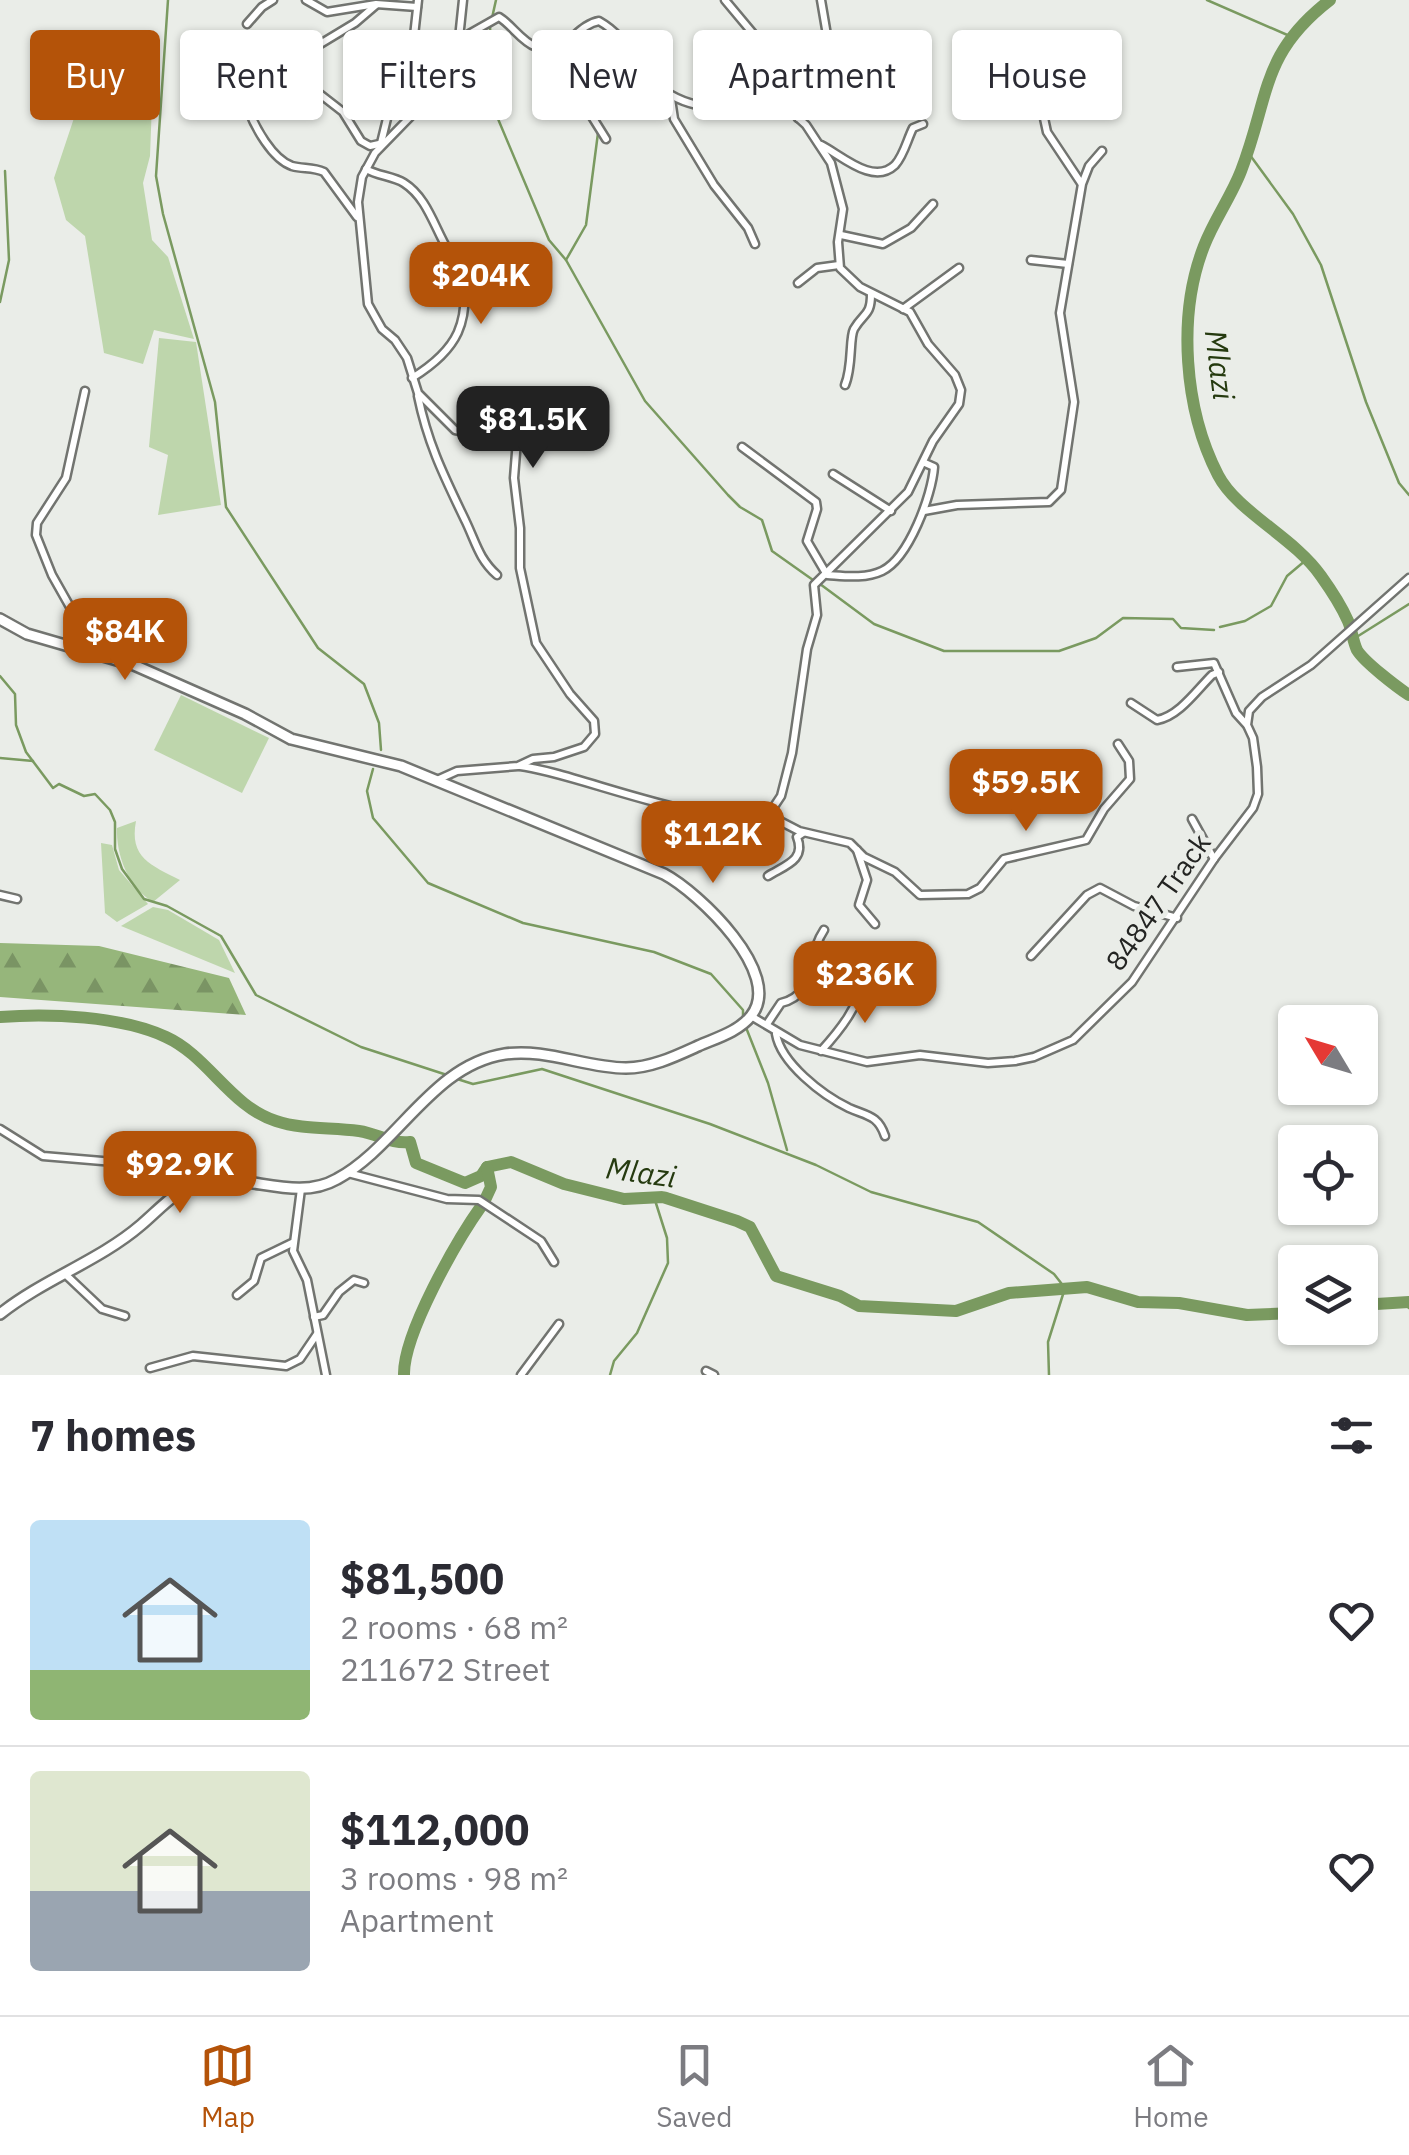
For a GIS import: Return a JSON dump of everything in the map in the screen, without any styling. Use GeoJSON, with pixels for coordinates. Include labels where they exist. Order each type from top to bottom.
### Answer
{"type":"FeatureCollection","features":[{"type":"Feature","properties":{"kind":"street"},"geometry":{"type":"LineString","coordinates":[[247,24],[273,0]]}},
{"type":"Feature","properties":{"kind":"street"},"geometry":{"type":"LineString","coordinates":[[306,0],[331,12],[389,2],[417,4],[413,45],[393,94],[381,144]]}},
{"type":"Feature","properties":{"kind":"street"},"geometry":{"type":"LineString","coordinates":[[460,30],[463,0]]}},
{"type":"Feature","properties":{"kind":"street"},"geometry":{"type":"LineString","coordinates":[[726,0],[750,30]]}},
{"type":"Feature","properties":{"kind":"street"},"geometry":{"type":"LineString","coordinates":[[821,0],[827,30]]}},
{"type":"Feature","properties":{"kind":"street"},"geometry":{"type":"LineString","coordinates":[[323,42],[355,23],[376,4]]}},
{"type":"Feature","properties":{"kind":"street"},"geometry":{"type":"LineString","coordinates":[[473,30],[498,17],[532,44]]}},
{"type":"Feature","properties":{"kind":"street"},"geometry":{"type":"LineString","coordinates":[[582,30],[599,21],[611,30]]}},
{"type":"Feature","properties":{"kind":"street"},"geometry":{"type":"LineString","coordinates":[[323,96],[343,112],[361,141],[370,146],[381,144]]}},
{"type":"Feature","properties":{"kind":"street"},"geometry":{"type":"LineString","coordinates":[[673,109],[676,123],[755,244]]}},
{"type":"Feature","properties":{"kind":"street"},"geometry":{"type":"LineString","coordinates":[[253,120],[283,161],[324,172],[358,218]]}},
{"type":"Feature","properties":{"kind":"street"},"geometry":{"type":"LineString","coordinates":[[405,120],[381,144],[358,190],[368,304],[382,329],[407,358],[426,436],[478,555],[497,576]]}},
{"type":"Feature","properties":{"kind":"street"},"geometry":{"type":"LineString","coordinates":[[593,120],[606,140]]}},
{"type":"Feature","properties":{"kind":"street"},"geometry":{"type":"LineString","coordinates":[[437,780],[457,771],[516,766],[546,770],[648,802],[745,817],[771,811],[781,796],[792,753],[805,660],[818,614],[813,588],[908,492],[934,441],[959,404],[961,390],[956,374],[928,344],[913,317],[848,278],[839,266],[842,196],[831,163],[799,120]]}},
{"type":"Feature","properties":{"kind":"street"},"geometry":{"type":"LineString","coordinates":[[1045,120],[1048,132],[1082,184]]}},
{"type":"Feature","properties":{"kind":"street"},"geometry":{"type":"LineString","coordinates":[[820,144],[862,170],[885,170],[898,160],[914,128],[923,124]]}},
{"type":"Feature","properties":{"kind":"street"},"geometry":{"type":"LineString","coordinates":[[924,511],[1048,502],[1058,494],[1074,397],[1060,313],[1082,184],[1089,166],[1102,151]]}},
{"type":"Feature","properties":{"kind":"street"},"geometry":{"type":"LineString","coordinates":[[366,170],[400,180],[411,188],[424,204],[450,256],[463,269],[463,327],[440,356],[412,378]]}},
{"type":"Feature","properties":{"kind":"street"},"geometry":{"type":"LineString","coordinates":[[841,234],[883,244],[912,228],[933,204]]}},
{"type":"Feature","properties":{"kind":"street"},"geometry":{"type":"LineString","coordinates":[[1031,260],[1068,264]]}},
{"type":"Feature","properties":{"kind":"street"},"geometry":{"type":"LineString","coordinates":[[798,282],[816,268],[839,266]]}},
{"type":"Feature","properties":{"kind":"street"},"geometry":{"type":"LineString","coordinates":[[904,309],[959,268]]}},
{"type":"Feature","properties":{"kind":"street"},"geometry":{"type":"LineString","coordinates":[[846,384],[852,365],[852,333],[871,309],[871,293]]}},
{"type":"Feature","properties":{"kind":"street"},"geometry":{"type":"LineString","coordinates":[[85,391],[66,478],[37,523],[36,535],[52,574],[96,653]]}},
{"type":"Feature","properties":{"kind":"street"},"geometry":{"type":"LineString","coordinates":[[418,393],[455,430],[500,432],[517,440],[514,478],[520,568],[536,644],[596,728],[592,741],[584,747],[516,766]]}},
{"type":"Feature","properties":{"kind":"street"},"geometry":{"type":"LineString","coordinates":[[742,447],[816,502],[806,541],[827,574]]}},
{"type":"Feature","properties":{"kind":"street"},"geometry":{"type":"LineString","coordinates":[[827,574],[864,576],[886,569],[924,511],[934,470],[924,463]]}},
{"type":"Feature","properties":{"kind":"street"},"geometry":{"type":"LineString","coordinates":[[833,474],[891,511]]}},
{"type":"Feature","properties":{"kind":"street"},"geometry":{"type":"LineString","coordinates":[[1246,725],[1253,705],[1311,665],[1409,578]]}},
{"type":"Feature","properties":{"kind":"street"},"geometry":{"type":"LineString","coordinates":[[0,619],[27,634],[96,653],[182,685],[266,728],[314,746],[400,766],[437,780],[679,882],[713,914],[749,961],[759,985],[751,1016],[724,1034],[644,1066],[627,1068],[517,1053],[470,1064],[358,1165],[328,1184],[301,1188],[223,1180],[191,1185],[131,1234],[30,1292],[0,1314]]}},
{"type":"Feature","properties":{"kind":"street"},"geometry":{"type":"LineString","coordinates":[[1131,704],[1162,720],[1219,672],[1212,662],[1177,667]]}},
{"type":"Feature","properties":{"kind":"street","name":"84847 Track"},"geometry":{"type":"LineString","coordinates":[[751,1016],[776,1032],[822,1051],[867,1062],[929,1056],[988,1062],[1034,1058],[1090,1026],[1132,982],[1253,808],[1258,794],[1254,743],[1236,714],[1219,672]]}},
{"type":"Feature","properties":{"kind":"street"},"geometry":{"type":"LineString","coordinates":[[771,811],[772,817],[784,825],[850,843],[895,872],[916,893],[926,896],[975,892],[1008,857],[1086,840],[1104,809],[1130,779],[1128,760],[1118,744]]}},
{"type":"Feature","properties":{"kind":"street"},"geometry":{"type":"LineString","coordinates":[[1192,819],[1214,859]]}},
{"type":"Feature","properties":{"kind":"street"},"geometry":{"type":"LineString","coordinates":[[768,876],[798,857],[798,837],[804,832]]}},
{"type":"Feature","properties":{"kind":"street"},"geometry":{"type":"LineString","coordinates":[[856,850],[867,884],[859,905],[874,924]]}},
{"type":"Feature","properties":{"kind":"street"},"geometry":{"type":"LineString","coordinates":[[1031,956],[1088,895],[1100,888],[1134,906],[1177,918]]}},
{"type":"Feature","properties":{"kind":"street"},"geometry":{"type":"LineString","coordinates":[[0,895],[17,899]]}},
{"type":"Feature","properties":{"kind":"street"},"geometry":{"type":"LineString","coordinates":[[766,1024],[781,1004],[793,1001],[802,992],[812,948],[824,930]]}},
{"type":"Feature","properties":{"kind":"street"},"geometry":{"type":"LineString","coordinates":[[822,1051],[847,1021],[859,999],[864,978]]}},
{"type":"Feature","properties":{"kind":"street"},"geometry":{"type":"LineString","coordinates":[[776,1032],[783,1054],[804,1074],[850,1108],[874,1117],[886,1136]]}},
{"type":"Feature","properties":{"kind":"street"},"geometry":{"type":"LineString","coordinates":[[0,1129],[44,1156],[114,1162],[191,1185]]}},
{"type":"Feature","properties":{"kind":"street"},"geometry":{"type":"LineString","coordinates":[[348,1173],[447,1199],[482,1201],[541,1241],[554,1262]]}},
{"type":"Feature","properties":{"kind":"street"},"geometry":{"type":"LineString","coordinates":[[301,1188],[292,1243],[307,1280],[326,1375]]}},
{"type":"Feature","properties":{"kind":"street"},"geometry":{"type":"LineString","coordinates":[[237,1295],[254,1281],[261,1258],[292,1243]]}},
{"type":"Feature","properties":{"kind":"street"},"geometry":{"type":"LineString","coordinates":[[64,1273],[102,1309],[125,1316]]}},
{"type":"Feature","properties":{"kind":"street"},"geometry":{"type":"LineString","coordinates":[[314,1316],[324,1315],[339,1292],[354,1280],[364,1283]]}},
{"type":"Feature","properties":{"kind":"street"},"geometry":{"type":"LineString","coordinates":[[520,1375],[559,1324]]}},
{"type":"Feature","properties":{"kind":"street"},"geometry":{"type":"LineString","coordinates":[[276,1375],[300,1359],[318,1333]]}},
{"type":"Feature","properties":{"kind":"street"},"geometry":{"type":"LineString","coordinates":[[150,1368],[193,1356],[286,1366]]}},
{"type":"Feature","properties":{"kind":"green space"},"geometry":{"type":"Polygon","coordinates":[[[73,120],[151,120],[150,156],[143,183],[152,240],[168,257],[194,339],[154,330],[143,364],[104,353],[85,236],[66,220],[54,178],[73,120]]]}},
{"type":"Feature","properties":{"kind":"green space"},"geometry":{"type":"Polygon","coordinates":[[[159,338],[196,342],[221,505],[158,515],[168,455],[149,447],[159,338]]]}},
{"type":"Feature","properties":{"kind":"green space"},"geometry":{"type":"Polygon","coordinates":[[[181,695],[269,738],[242,793],[154,750],[181,695]]]}},
{"type":"Feature","properties":{"kind":"green space"},"geometry":{"type":"Polygon","coordinates":[[[136,821],[136,844],[144,859],[180,880],[153,902],[130,879],[119,849],[117,828],[136,821]]]}},
{"type":"Feature","properties":{"kind":"green space"},"geometry":{"type":"Polygon","coordinates":[[[101,843],[112,845],[119,870],[148,904],[117,922],[105,913],[101,843]]]}},
{"type":"Feature","properties":{"kind":"green space"},"geometry":{"type":"Polygon","coordinates":[[[153,907],[168,910],[219,940],[235,973],[121,926],[153,907]]]}},
{"type":"Feature","properties":{"kind":"green space"},"geometry":{"type":"Polygon","coordinates":[[[0,943],[99,946],[229,978],[246,1015],[0,997],[0,943]]]}},
{"type":"Feature","properties":{"kind":"waterway"},"geometry":{"type":"LineString","coordinates":[[168,0],[156,176],[215,402],[226,507],[318,648],[364,684],[379,723],[381,750]]}},
{"type":"Feature","properties":{"kind":"waterway"},"geometry":{"type":"LineString","coordinates":[[492,18],[496,0]]}},
{"type":"Feature","properties":{"kind":"waterway"},"geometry":{"type":"LineString","coordinates":[[1207,0],[1292,37]]}},
{"type":"Feature","properties":{"kind":"waterway","name":"Mlazi"},"geometry":{"type":"LineString","coordinates":[[1330,0],[1307,20],[1279,58],[1241,171],[1204,246],[1190,302],[1188,362],[1198,421],[1218,475],[1238,501],[1310,562],[1342,609],[1361,655],[1409,695]]}},
{"type":"Feature","properties":{"kind":"waterway"},"geometry":{"type":"LineString","coordinates":[[490,26],[493,107],[549,240],[566,260],[645,401],[728,495],[762,520],[772,551],[813,580]]}},
{"type":"Feature","properties":{"kind":"waterway"},"geometry":{"type":"LineString","coordinates":[[566,260],[586,225],[598,133]]}},
{"type":"Feature","properties":{"kind":"waterway"},"geometry":{"type":"LineString","coordinates":[[1247,151],[1293,214],[1321,265],[1366,402],[1399,483],[1409,495]]}},
{"type":"Feature","properties":{"kind":"waterway"},"geometry":{"type":"LineString","coordinates":[[0,302],[9,260],[5,171]]}},
{"type":"Feature","properties":{"kind":"waterway"},"geometry":{"type":"LineString","coordinates":[[1220,627],[1245,621],[1271,606],[1287,576],[1306,560]]}},
{"type":"Feature","properties":{"kind":"waterway"},"geometry":{"type":"LineString","coordinates":[[820,584],[874,624],[944,651],[1059,651],[1096,638],[1123,618],[1173,619],[1181,628],[1214,630]]}},
{"type":"Feature","properties":{"kind":"waterway"},"geometry":{"type":"LineString","coordinates":[[1355,638],[1409,604]]}},
{"type":"Feature","properties":{"kind":"waterway"},"geometry":{"type":"LineString","coordinates":[[0,676],[15,694],[16,725],[26,752],[53,788],[59,784],[84,796],[95,794],[110,810],[122,869],[144,899],[167,906],[221,936],[256,995],[361,1047],[447,1075]]}},
{"type":"Feature","properties":{"kind":"waterway"},"geometry":{"type":"LineString","coordinates":[[0,758],[33,761]]}},
{"type":"Feature","properties":{"kind":"waterway"},"geometry":{"type":"LineString","coordinates":[[373,769],[367,791],[373,818],[428,883],[523,923],[654,952],[711,974],[743,1010],[743,1017]]}},
{"type":"Feature","properties":{"kind":"waterway","name":"Mlazi"},"geometry":{"type":"LineString","coordinates":[[0,1017],[84,1018],[148,1030],[181,1045],[260,1114],[296,1126],[359,1131],[410,1142],[416,1163],[465,1183],[481,1176],[487,1167],[511,1162],[564,1184],[624,1199],[663,1197],[737,1221],[750,1227],[776,1276],[859,1306],[956,1311],[1009,1293],[1087,1287],[1138,1302],[1179,1303],[1247,1315],[1278,1314]]}},
{"type":"Feature","properties":{"kind":"waterway"},"geometry":{"type":"LineString","coordinates":[[745,1025],[768,1083],[787,1150]]}},
{"type":"Feature","properties":{"kind":"waterway"},"geometry":{"type":"LineString","coordinates":[[454,1078],[473,1084],[542,1069],[710,1124],[816,1165],[871,1192],[978,1222],[1054,1274],[1065,1288],[1048,1342],[1049,1375]]}},
{"type":"Feature","properties":{"kind":"waterway"},"geometry":{"type":"LineString","coordinates":[[485,1200],[491,1187],[487,1167]]}},
{"type":"Feature","properties":{"kind":"waterway"},"geometry":{"type":"LineString","coordinates":[[610,1375],[614,1361],[637,1333],[668,1263],[667,1238],[654,1197]]}},
{"type":"Feature","properties":{"kind":"waterway"},"geometry":{"type":"LineString","coordinates":[[404,1375],[406,1357],[422,1312],[446,1263],[482,1205]]}},
{"type":"Feature","properties":{"kind":"waterway","name":"Mlazi"},"geometry":{"type":"LineString","coordinates":[[1378,1304],[1409,1302]]}},
{"type":"Feature","properties":{"kind":"waterway","name":"Mlazi"},"geometry":{"type":"LineString","coordinates":[[1404,1303],[1409,1308]]}}]}
